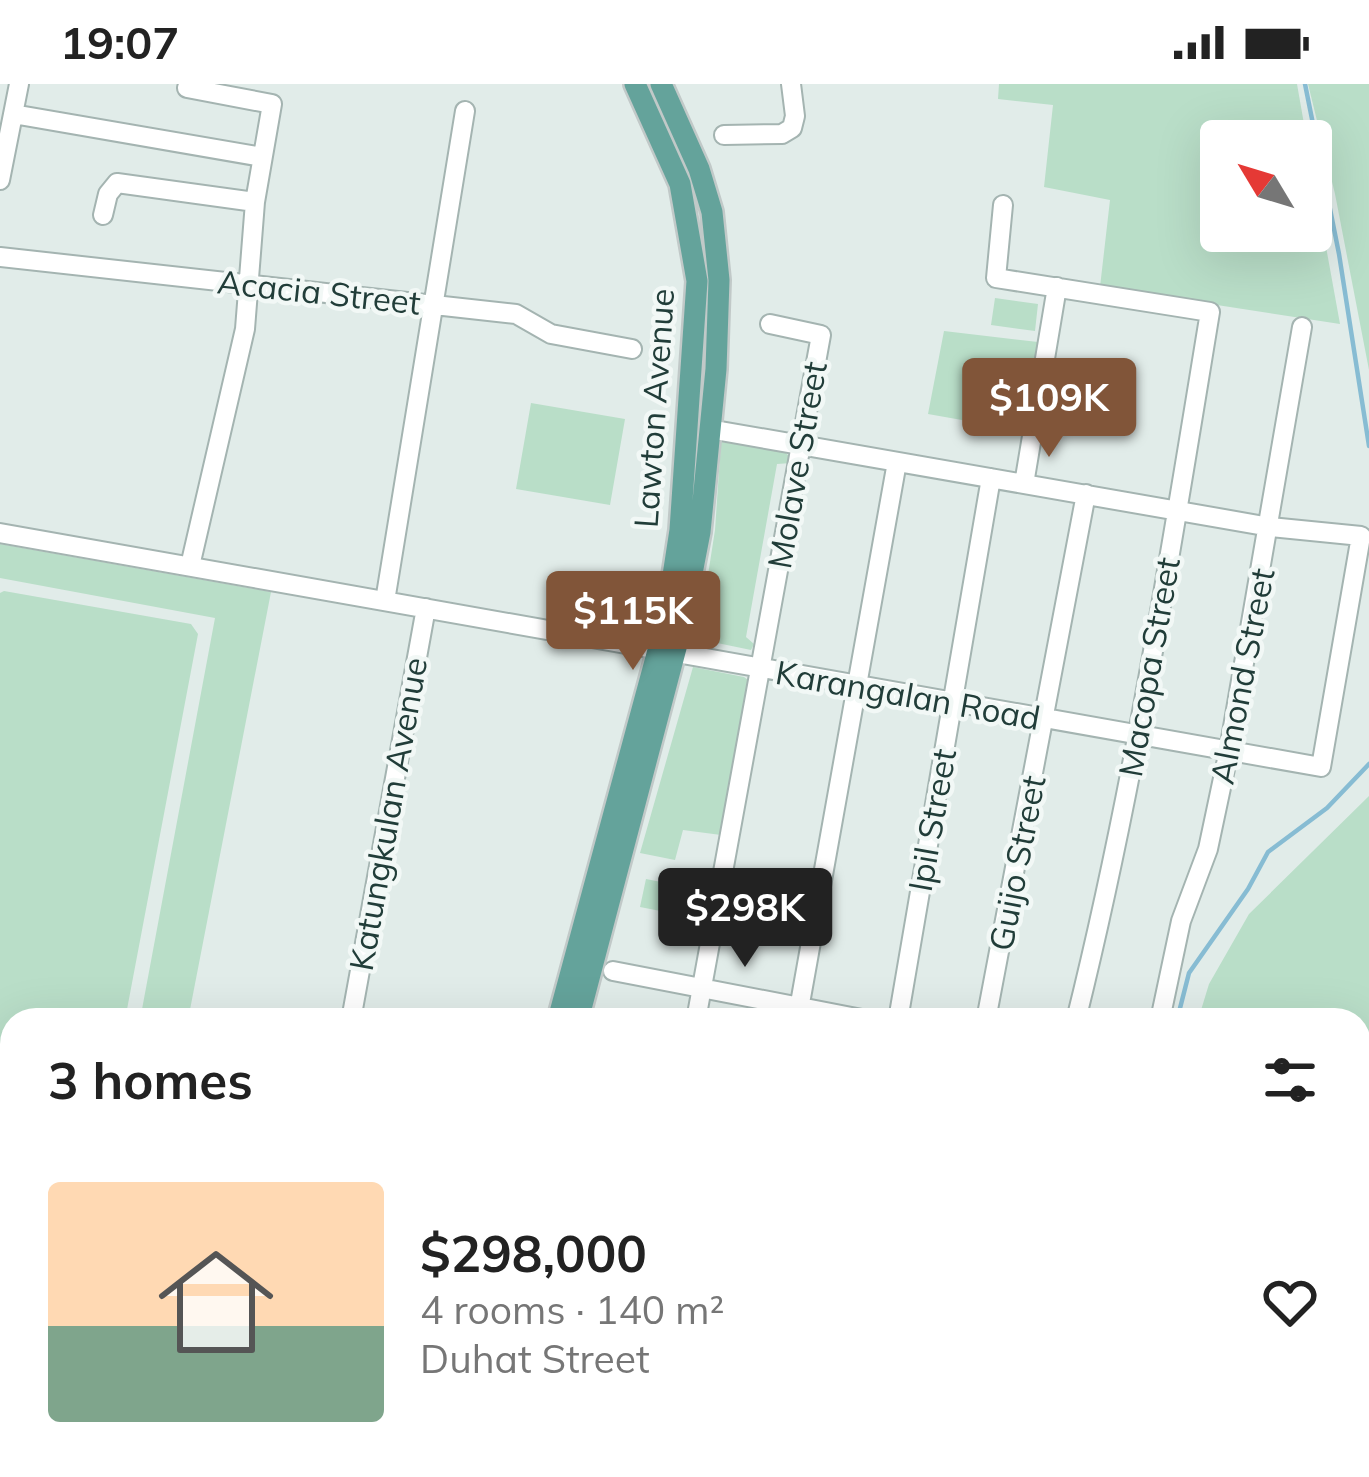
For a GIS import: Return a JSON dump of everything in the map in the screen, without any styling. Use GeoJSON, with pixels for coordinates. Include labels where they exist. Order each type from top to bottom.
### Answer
{"type":"FeatureCollection","features":[{"type":"Feature","properties":{"kind":"main road","name":"Lawton Avenue"},"geometry":{"type":"LineString","coordinates":[[581,1008],[667,652],[698,281],[680,184],[635,84]]}},
{"type":"Feature","properties":{"kind":"main road","name":"Lawton Avenue"},"geometry":{"type":"LineString","coordinates":[[562,1008],[700,532],[719,323],[718,245],[699,169],[661,84]]}},
{"type":"Feature","properties":{"kind":"street"},"geometry":{"type":"LineString","coordinates":[[0,180],[19,84]]}},
{"type":"Feature","properties":{"kind":"street"},"geometry":{"type":"LineString","coordinates":[[724,134],[782,134],[792,128],[790,84]]}},
{"type":"Feature","properties":{"kind":"street"},"geometry":{"type":"LineString","coordinates":[[187,88],[272,104],[255,202],[245,329],[190,566]]}},
{"type":"Feature","properties":{"kind":"street"},"geometry":{"type":"LineString","coordinates":[[385,601],[465,111]]}},
{"type":"Feature","properties":{"kind":"street"},"geometry":{"type":"LineString","coordinates":[[13,114],[262,157]]}},
{"type":"Feature","properties":{"kind":"street"},"geometry":{"type":"LineString","coordinates":[[103,214],[107,194],[117,183],[255,202]]}},
{"type":"Feature","properties":{"kind":"street"},"geometry":{"type":"LineString","coordinates":[[1003,205],[996,278],[1057,287],[1024,484]]}},
{"type":"Feature","properties":{"kind":"street","name":"Acacia Street"},"geometry":{"type":"LineString","coordinates":[[0,257],[516,314],[550,334],[632,349]]}},
{"type":"Feature","properties":{"kind":"street","name":"Macopa Street"},"geometry":{"type":"LineString","coordinates":[[1057,287],[1210,311],[1138,735],[1079,1008]]}},
{"type":"Feature","properties":{"kind":"street","name":"Molave Street"},"geometry":{"type":"LineString","coordinates":[[698,1008],[821,335],[770,324]]}},
{"type":"Feature","properties":{"kind":"street","name":"Almond Street"},"geometry":{"type":"LineString","coordinates":[[1163,1008],[1181,921],[1208,849],[1229,750],[1302,327]]}},
{"type":"Feature","properties":{"kind":"street"},"geometry":{"type":"LineString","coordinates":[[710,429],[1270,527]]}},
{"type":"Feature","properties":{"kind":"street"},"geometry":{"type":"LineString","coordinates":[[799,1008],[897,462]]}},
{"type":"Feature","properties":{"kind":"street","name":"Ipil Street"},"geometry":{"type":"LineString","coordinates":[[900,1008],[991,478]]}},
{"type":"Feature","properties":{"kind":"street","name":"Guijo Street"},"geometry":{"type":"LineString","coordinates":[[988,1008],[1085,494]]}},
{"type":"Feature","properties":{"kind":"street","name":"Karangalan Road"},"geometry":{"type":"LineString","coordinates":[[0,533],[1321,767],[1361,536],[1270,527]]}},
{"type":"Feature","properties":{"kind":"street","name":"Katungkulan Avenue"},"geometry":{"type":"LineString","coordinates":[[353,1008],[426,608]]}},
{"type":"Feature","properties":{"kind":"street"},"geometry":{"type":"LineString","coordinates":[[613,971],[794,1008]]}},
{"type":"Feature","properties":{"kind":"green space"},"geometry":{"type":"Polygon","coordinates":[[[999,84],[1297,84],[1303,120],[1200,120],[1200,252],[1327,252],[1340,324],[1100,287],[1110,200],[1044,187],[1053,105],[998,99],[999,84]]]}},
{"type":"Feature","properties":{"kind":"green space"},"geometry":{"type":"Polygon","coordinates":[[[1308,84],[1369,84],[1369,370],[1332,182],[1332,120],[1317,120],[1308,84]]]}},
{"type":"Feature","properties":{"kind":"green space"},"geometry":{"type":"Polygon","coordinates":[[[995,298],[1038,304],[1035,331],[991,325],[995,298]]]}},
{"type":"Feature","properties":{"kind":"green space"},"geometry":{"type":"Polygon","coordinates":[[[944,331],[1038,342],[1024,431],[928,414],[944,331]]]}},
{"type":"Feature","properties":{"kind":"green space"},"geometry":{"type":"Polygon","coordinates":[[[531,403],[625,419],[610,505],[516,489],[531,403]]]}},
{"type":"Feature","properties":{"kind":"green space"},"geometry":{"type":"Polygon","coordinates":[[[721,442],[784,451],[791,458],[791,463],[777,464],[746,637],[754,644],[751,650],[698,639],[715,530],[721,442]]]}},
{"type":"Feature","properties":{"kind":"green space"},"geometry":{"type":"Polygon","coordinates":[[[0,544],[271,592],[190,1008],[142,1008],[215,618],[0,578],[0,544]]]}},
{"type":"Feature","properties":{"kind":"green space"},"geometry":{"type":"Polygon","coordinates":[[[0,593],[191,624],[198,634],[127,1008],[0,1008],[0,593]]]}},
{"type":"Feature","properties":{"kind":"green space"},"geometry":{"type":"Polygon","coordinates":[[[693,667],[751,682],[721,835],[683,830],[675,860],[640,853],[693,667]]]}},
{"type":"Feature","properties":{"kind":"green space"},"geometry":{"type":"Polygon","coordinates":[[[1369,796],[1369,1008],[1202,1008],[1209,984],[1249,914],[1369,796]]]}},
{"type":"Feature","properties":{"kind":"green space"},"geometry":{"type":"Polygon","coordinates":[[[646,879],[697,889],[691,917],[640,907],[646,879]]]}},
{"type":"Feature","properties":{"kind":"waterway"},"geometry":{"type":"LineString","coordinates":[[1305,84],[1339,254],[1369,446]]}},
{"type":"Feature","properties":{"kind":"waterway"},"geometry":{"type":"LineString","coordinates":[[1180,1008],[1189,973],[1268,852],[1327,808],[1369,764]]}}]}
